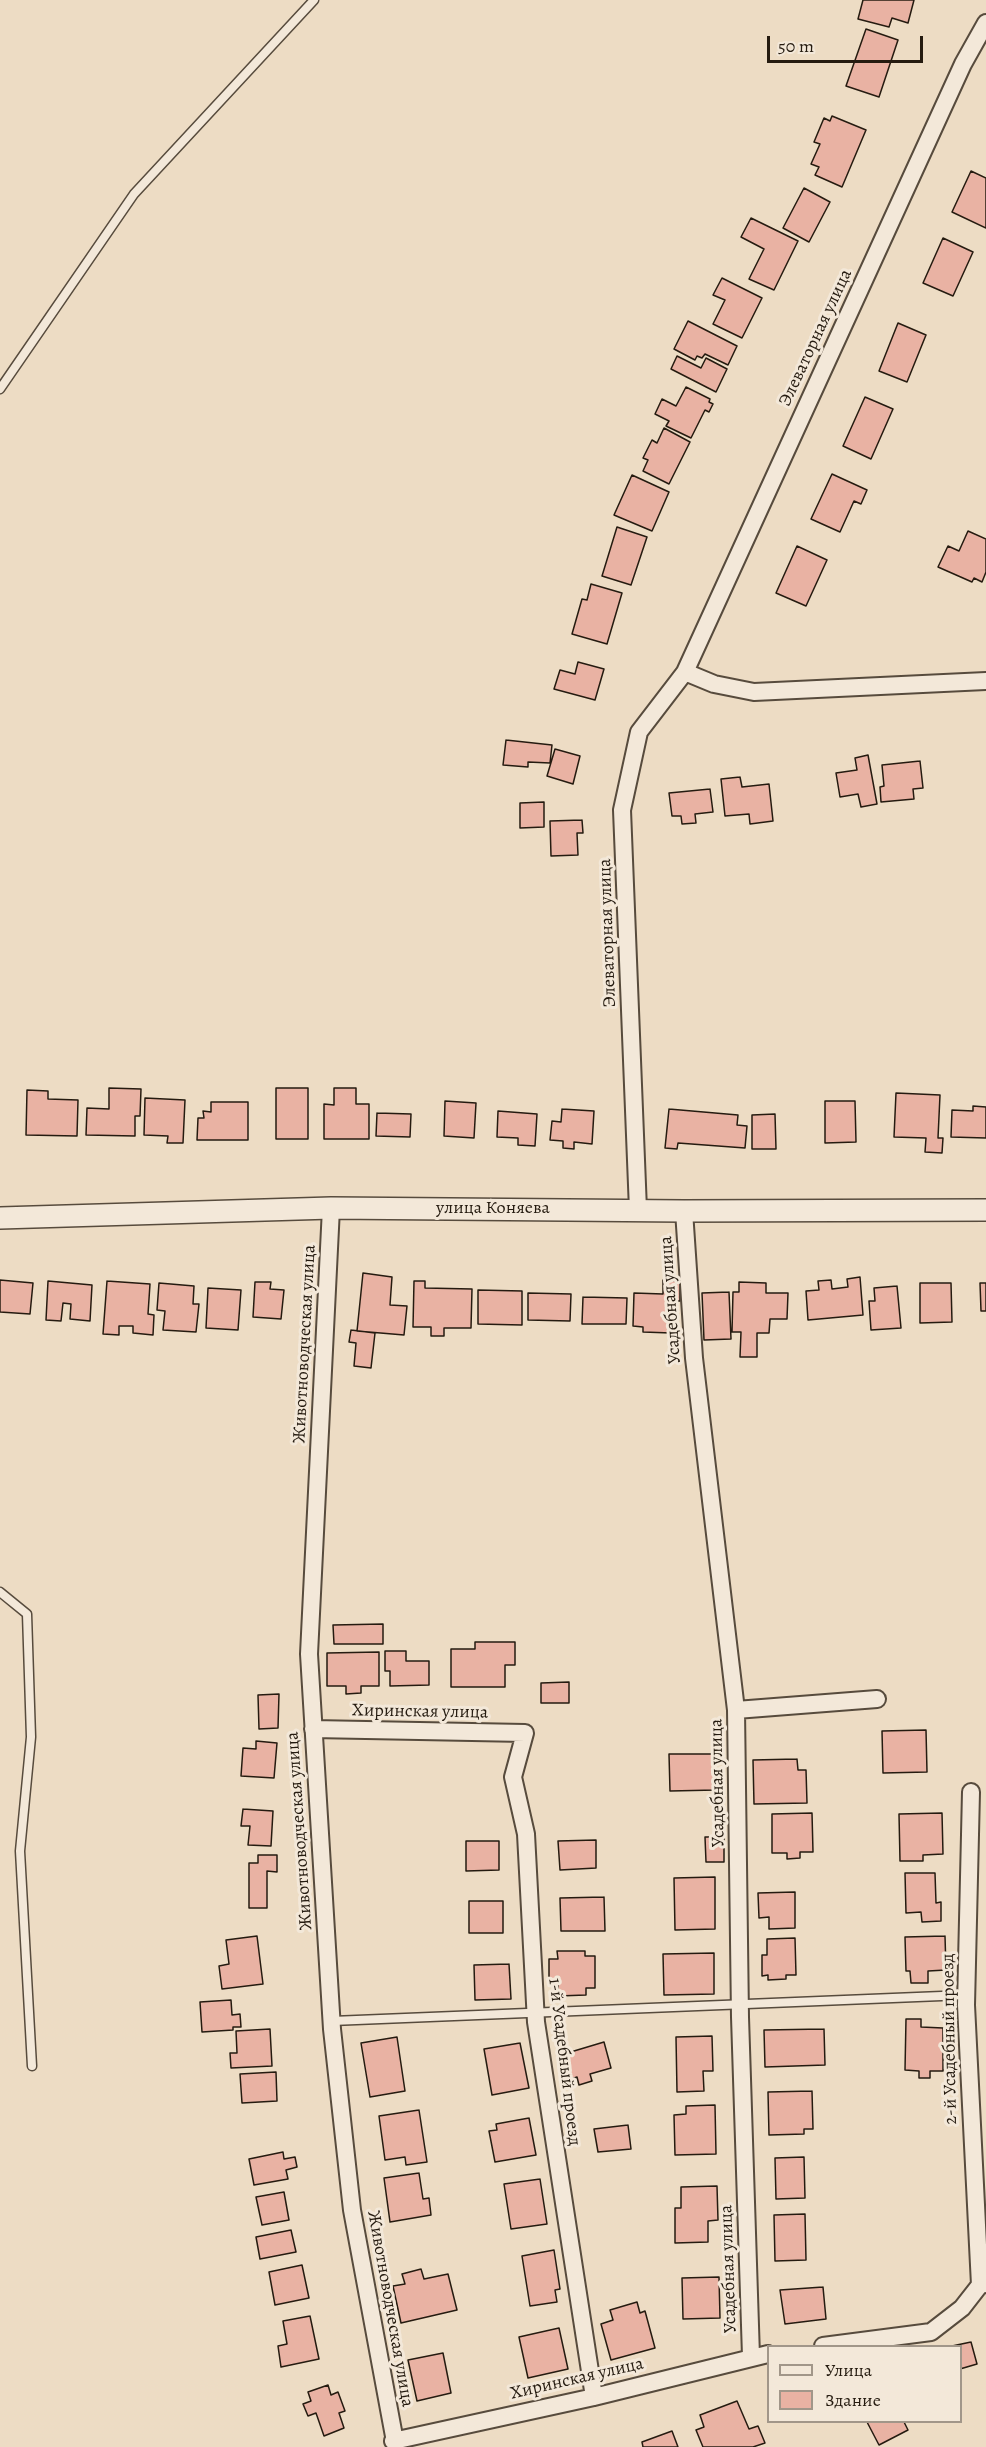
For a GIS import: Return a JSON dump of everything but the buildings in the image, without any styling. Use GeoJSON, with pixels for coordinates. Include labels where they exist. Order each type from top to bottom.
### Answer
{"type":"FeatureCollection","features":[{"type":"Feature","properties":{"kind":"street","name":"Элеваторная улица"},"geometry":{"type":"LineString","coordinates":[[638,1210],[622,810],[639,732],[685,672],[963,64],[986,23]]}},
{"type":"Feature","properties":{"kind":"street"},"geometry":{"type":"LineString","coordinates":[[685,672],[714,684],[754,692],[986,681]]}},
{"type":"Feature","properties":{"kind":"street","name":"улица Коняева"},"geometry":{"type":"LineString","coordinates":[[0,1218],[331,1208],[684,1211],[986,1209]]}},
{"type":"Feature","properties":{"kind":"street","name":"Животноводческая улица"},"geometry":{"type":"LineString","coordinates":[[331,1208],[309,1654],[332,2020],[352,2210],[394,2444]]}},
{"type":"Feature","properties":{"kind":"street","name":"Усадебная улица"},"geometry":{"type":"LineString","coordinates":[[684,1211],[694,1358],[736,1710],[740,2006],[751,2356]]}},
{"type":"Feature","properties":{"kind":"street"},"geometry":{"type":"LineString","coordinates":[[736,1710],[877,1699]]}},
{"type":"Feature","properties":{"kind":"street","name":"Хиринская улица"},"geometry":{"type":"LineString","coordinates":[[314,1729],[525,1733]]}},
{"type":"Feature","properties":{"kind":"street","name":"1-й Усадебный проезд"},"geometry":{"type":"LineString","coordinates":[[525,1733],[513,1777],[526,1834],[535,2012],[594,2397]]}},
{"type":"Feature","properties":{"kind":"street","name":"2-й Усадебный проезд"},"geometry":{"type":"LineString","coordinates":[[971,1792],[966,1995],[983,2284]]}},
{"type":"Feature","properties":{"kind":"street"},"geometry":{"type":"LineString","coordinates":[[831,2345],[931,2332],[962,2308],[983,2284]]}},
{"type":"Feature","properties":{"kind":"street","name":"Хиринская улица"},"geometry":{"type":"LineString","coordinates":[[394,2444],[594,2397],[751,2356],[767,2354]]}},
{"type":"Feature","properties":{"kind":"lane"},"geometry":{"type":"LineString","coordinates":[[0,389],[134,194],[314,0]]}},
{"type":"Feature","properties":{"kind":"lane"},"geometry":{"type":"LineString","coordinates":[[0,1592],[27,1614],[31,1737],[20,1851],[32,2066]]}},
{"type":"Feature","properties":{"kind":"lane"},"geometry":{"type":"LineString","coordinates":[[332,2020],[740,2006],[966,1995]]}}]}
